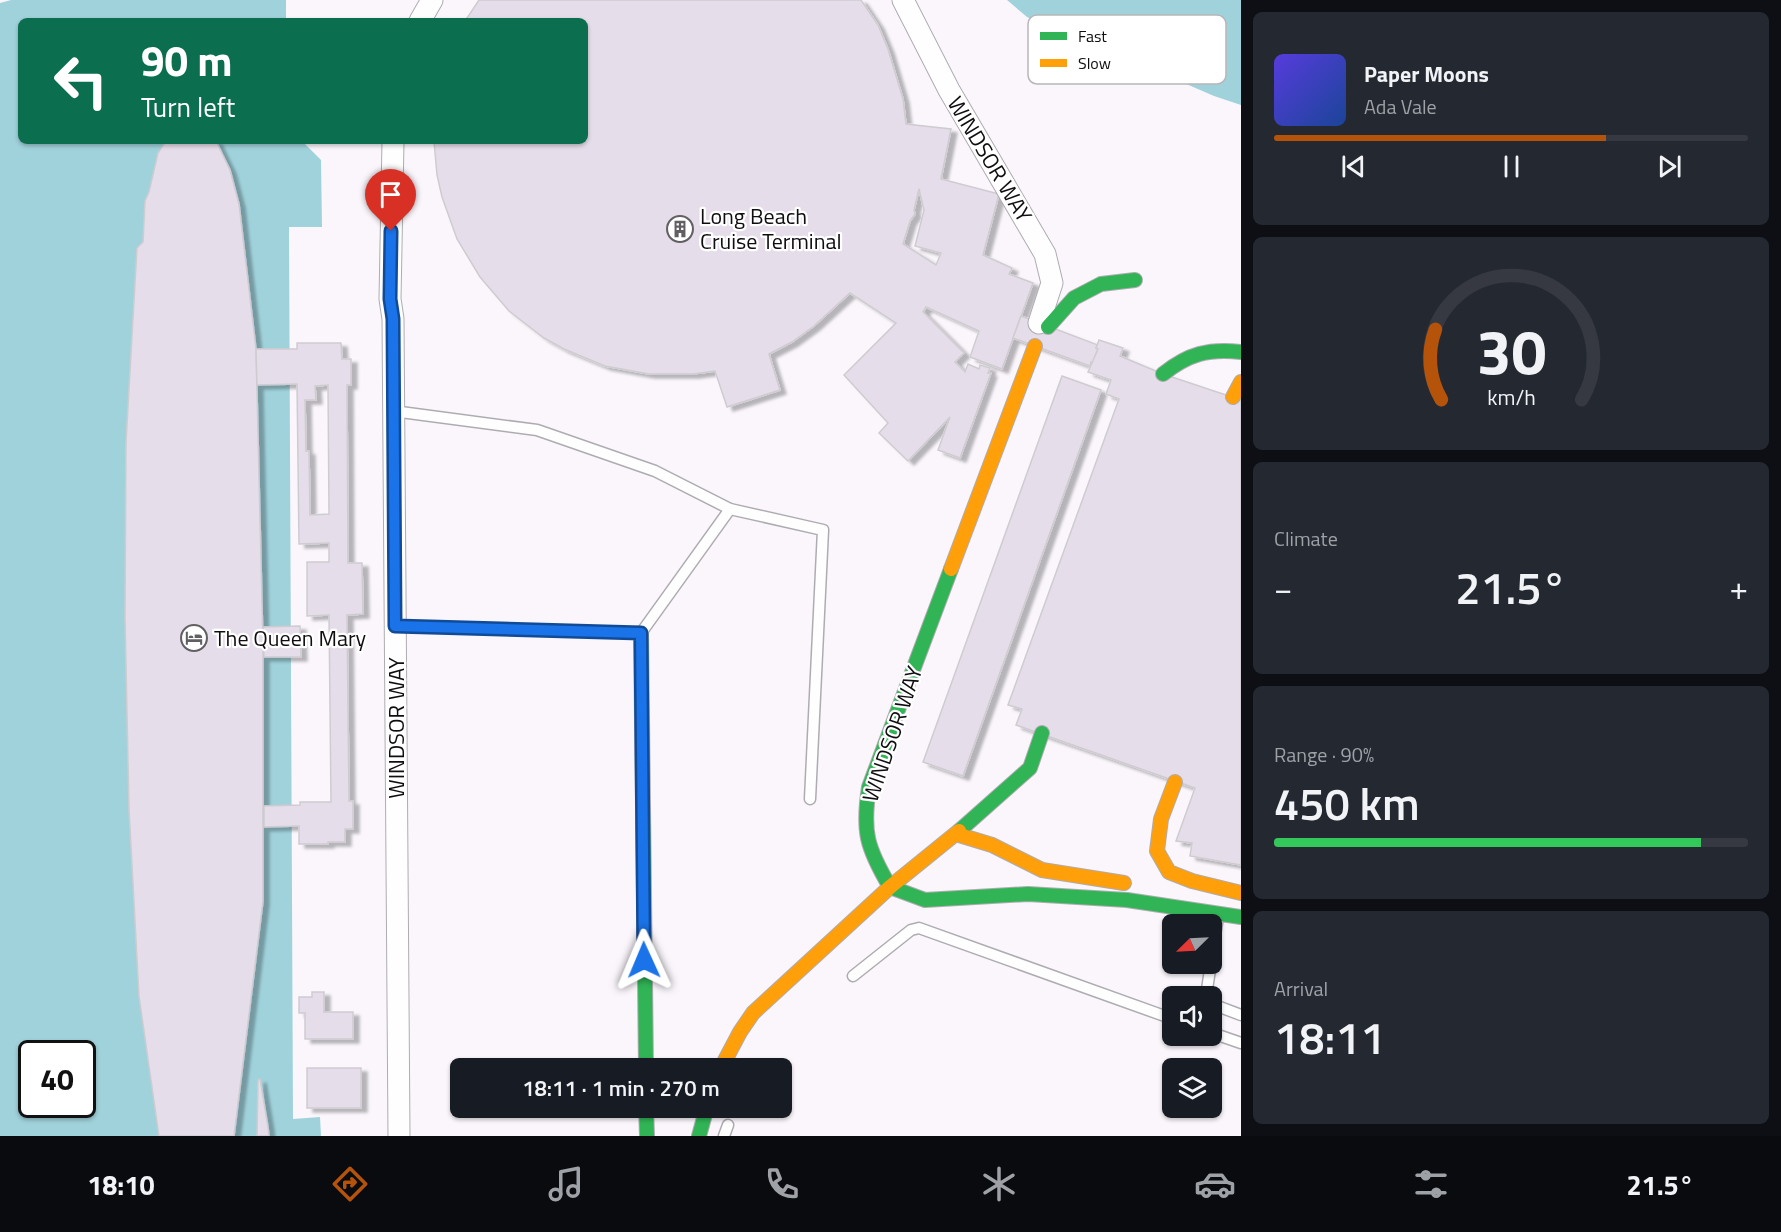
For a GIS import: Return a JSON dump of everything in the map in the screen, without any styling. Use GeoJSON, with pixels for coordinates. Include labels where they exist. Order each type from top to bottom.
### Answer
{"type":"FeatureCollection","features":[{"type":"Feature","properties":{"kind":"street"},"geometry":{"type":"LineString","coordinates":[[422,18],[432,0]]}},
{"type":"Feature","properties":{"kind":"street","name":"WINDSOR WAY"},"geometry":{"type":"LineString","coordinates":[[903,0],[949,90],[1045,254],[1052,283],[1043,325]]}},
{"type":"Feature","properties":{"kind":"street","name":"WINDSOR WAY"},"geometry":{"type":"LineString","coordinates":[[393,144],[390,299],[393,319],[399,1136]]}},
{"type":"Feature","properties":{"kind":"street"},"geometry":{"type":"LineString","coordinates":[[1043,325],[1074,298],[1101,284],[1135,280]]}},
{"type":"Feature","properties":{"kind":"street","name":"WINDSOR WAY"},"geometry":{"type":"LineString","coordinates":[[890,887],[865,837],[864,817],[869,787],[1035,346]]}},
{"type":"Feature","properties":{"kind":"street"},"geometry":{"type":"LineString","coordinates":[[1163,374],[1178,360],[1197,352],[1222,349],[1241,352]]}},
{"type":"Feature","properties":{"kind":"street"},"geometry":{"type":"LineString","coordinates":[[1233,396],[1241,382]]}},
{"type":"Feature","properties":{"kind":"street"},"geometry":{"type":"LineString","coordinates":[[641,633],[646,1058]]}},
{"type":"Feature","properties":{"kind":"street"},"geometry":{"type":"LineString","coordinates":[[726,1058],[753,1013],[890,887],[956,834],[1030,768],[1042,733]]}},
{"type":"Feature","properties":{"kind":"street"},"geometry":{"type":"LineString","coordinates":[[1175,782],[1161,819],[1157,851],[1169,872],[1192,881],[1241,893]]}},
{"type":"Feature","properties":{"kind":"street"},"geometry":{"type":"LineString","coordinates":[[956,834],[992,845],[1042,870],[1137,885]]}},
{"type":"Feature","properties":{"kind":"street"},"geometry":{"type":"LineString","coordinates":[[890,887],[925,900],[1028,894],[1127,900],[1219,914]]}},
{"type":"Feature","properties":{"kind":"street"},"geometry":{"type":"LineString","coordinates":[[1184,892],[1241,898]]}},
{"type":"Feature","properties":{"kind":"street"},"geometry":{"type":"LineString","coordinates":[[1222,914],[1241,917]]}},
{"type":"Feature","properties":{"kind":"street"},"geometry":{"type":"LineString","coordinates":[[646,1118],[647,1136]]}},
{"type":"Feature","properties":{"kind":"street"},"geometry":{"type":"LineString","coordinates":[[699,1136],[704,1118]]}},
{"type":"Feature","properties":{"kind":"lane"},"geometry":{"type":"LineString","coordinates":[[393,411],[537,430],[655,471],[730,509],[823,530],[810,799]]}},
{"type":"Feature","properties":{"kind":"lane"},"geometry":{"type":"LineString","coordinates":[[395,626],[641,633],[730,509]]}},
{"type":"Feature","properties":{"kind":"lane"},"geometry":{"type":"LineString","coordinates":[[853,976],[911,930],[919,928],[1162,1015]]}},
{"type":"Feature","properties":{"kind":"lane"},"geometry":{"type":"LineString","coordinates":[[1222,1008],[1241,1015]]}},
{"type":"Feature","properties":{"kind":"lane"},"geometry":{"type":"LineString","coordinates":[[1222,1036],[1241,1043]]}},
{"type":"Feature","properties":{"kind":"lane"},"geometry":{"type":"LineString","coordinates":[[724,1136],[729,1125]]}},
{"type":"Feature","properties":{"kind":"water"},"geometry":{"type":"Polygon","coordinates":[[[11,0],[286,0],[286,18],[18,18],[18,144],[305,144],[321,160],[322,227],[289,227],[293,1119],[320,1117],[321,1136],[0,1136],[0,3],[11,0]]]}},
{"type":"Feature","properties":{"kind":"water"},"geometry":{"type":"Polygon","coordinates":[[[1007,0],[1241,0],[1241,105],[1186,84],[1226,84],[1226,15],[1028,15],[1027,17],[1007,0]]]}},
{"type":"Feature","properties":{"kind":"building","name":"Long Beach Cruise Terminal"},"geometry":{"type":"Polygon","coordinates":[[[479,0],[861,0],[878,25],[888,49],[903,99],[906,124],[951,129],[941,179],[999,194],[983,255],[1012,268],[1009,274],[1033,283],[1002,369],[970,357],[979,331],[926,307],[923,312],[964,353],[955,362],[965,372],[968,364],[979,369],[980,365],[990,368],[988,373],[991,373],[960,458],[938,450],[950,417],[908,461],[879,433],[888,423],[844,375],[896,323],[850,293],[814,326],[792,342],[769,354],[780,390],[727,407],[715,371],[693,374],[649,374],[605,366],[544,338],[509,311],[480,277],[457,239],[437,175],[434,144],[588,144],[588,18],[467,18],[479,0]],[[919,189],[915,214],[910,221],[903,244],[936,265],[941,253],[915,246],[924,210],[919,189]]]}},
{"type":"Feature","properties":{"kind":"building","name":"The Queen Mary"},"geometry":{"type":"Polygon","coordinates":[[[164,144],[217,144],[230,170],[239,204],[256,349],[263,646],[263,901],[234,1136],[159,1136],[139,996],[129,809],[125,617],[126,442],[137,248],[143,242],[145,201],[158,153],[164,144]]]}},
{"type":"Feature","properties":{"kind":"building"},"geometry":{"type":"Polygon","coordinates":[[[1021,316],[1098,345],[1093,363],[1091,362],[1090,366],[1013,338],[1021,316]]]}},
{"type":"Feature","properties":{"kind":"building"},"geometry":{"type":"Polygon","coordinates":[[[1099,340],[1123,348],[1120,356],[1163,374],[1241,400],[1241,865],[1190,856],[1192,843],[1176,841],[1195,788],[1016,725],[1022,709],[1008,705],[1119,399],[1106,394],[1111,380],[1088,372],[1098,349],[1096,348],[1099,340]]]}},
{"type":"Feature","properties":{"kind":"building"},"geometry":{"type":"Polygon","coordinates":[[[297,343],[341,343],[342,359],[351,359],[351,385],[347,385],[348,563],[362,563],[363,614],[347,615],[349,801],[353,801],[353,829],[345,829],[345,842],[328,842],[328,844],[299,844],[299,826],[264,827],[264,806],[300,805],[300,802],[331,802],[329,615],[307,616],[307,562],[329,562],[329,543],[299,544],[297,384],[257,385],[256,349],[297,349],[297,343]],[[328,385],[315,386],[316,400],[305,400],[310,515],[329,514],[328,385]]]}},
{"type":"Feature","properties":{"kind":"building"},"geometry":{"type":"Polygon","coordinates":[[[1062,376],[1101,390],[963,776],[923,762],[1062,376]]]}},
{"type":"Feature","properties":{"kind":"building"},"geometry":{"type":"Polygon","coordinates":[[[300,626],[301,657],[264,657],[263,627],[300,626]]]}},
{"type":"Feature","properties":{"kind":"building"},"geometry":{"type":"Polygon","coordinates":[[[312,992],[324,992],[324,1012],[353,1012],[353,1039],[305,1039],[305,1013],[299,1013],[299,997],[312,997],[312,992]]]}},
{"type":"Feature","properties":{"kind":"building"},"geometry":{"type":"Polygon","coordinates":[[[307,1068],[361,1068],[361,1108],[307,1108],[307,1068]]]}},
{"type":"Feature","properties":{"kind":"building"},"geometry":{"type":"Polygon","coordinates":[[[260,1079],[269,1136],[257,1136],[258,1080],[260,1079]]]}},
{"type":"Feature","properties":{"kind":"traffic: fast"},"geometry":{"type":"LineString","coordinates":[[1048,327],[1074,298],[1101,284],[1135,280]]}},
{"type":"Feature","properties":{"kind":"traffic: fast"},"geometry":{"type":"LineString","coordinates":[[1163,374],[1199,354],[1219,351],[1241,352]]}},
{"type":"Feature","properties":{"kind":"traffic: fast"},"geometry":{"type":"LineString","coordinates":[[890,887],[876,861],[868,839],[866,816],[869,787],[951,569]]}},
{"type":"Feature","properties":{"kind":"traffic: fast"},"geometry":{"type":"LineString","coordinates":[[641,633],[646,1058]]}},
{"type":"Feature","properties":{"kind":"traffic: fast"},"geometry":{"type":"LineString","coordinates":[[959,831],[1030,768],[1042,733]]}},
{"type":"Feature","properties":{"kind":"traffic: fast"},"geometry":{"type":"LineString","coordinates":[[890,887],[925,900],[1028,894],[1127,900],[1241,917]]}},
{"type":"Feature","properties":{"kind":"traffic: fast"},"geometry":{"type":"LineString","coordinates":[[646,1118],[647,1136]]}},
{"type":"Feature","properties":{"kind":"traffic: fast"},"geometry":{"type":"LineString","coordinates":[[699,1136],[704,1118]]}},
{"type":"Feature","properties":{"kind":"traffic: slow"},"geometry":{"type":"LineString","coordinates":[[951,569],[1035,346]]}},
{"type":"Feature","properties":{"kind":"traffic: slow"},"geometry":{"type":"LineString","coordinates":[[1233,397],[1241,382]]}},
{"type":"Feature","properties":{"kind":"traffic: slow"},"geometry":{"type":"LineString","coordinates":[[1175,782],[1161,819],[1157,851],[1169,872],[1192,881],[1241,893]]}},
{"type":"Feature","properties":{"kind":"traffic: slow"},"geometry":{"type":"LineString","coordinates":[[726,1058],[753,1013],[890,887],[959,831]]}},
{"type":"Feature","properties":{"kind":"traffic: slow"},"geometry":{"type":"LineString","coordinates":[[956,834],[992,845],[1042,870],[1124,883]]}},
{"type":"Feature","properties":{"kind":"place","name":"Long Beach Cruise Terminal"},"geometry":{"type":"Point","coordinates":[680,229]}},
{"type":"Feature","properties":{"kind":"place","name":"The Queen Mary"},"geometry":{"type":"Point","coordinates":[194,638]}},
{"type":"Feature","properties":{"kind":"route"},"geometry":{"type":"LineString","coordinates":[[391,231],[395,626],[641,633],[644,960]]}}]}
